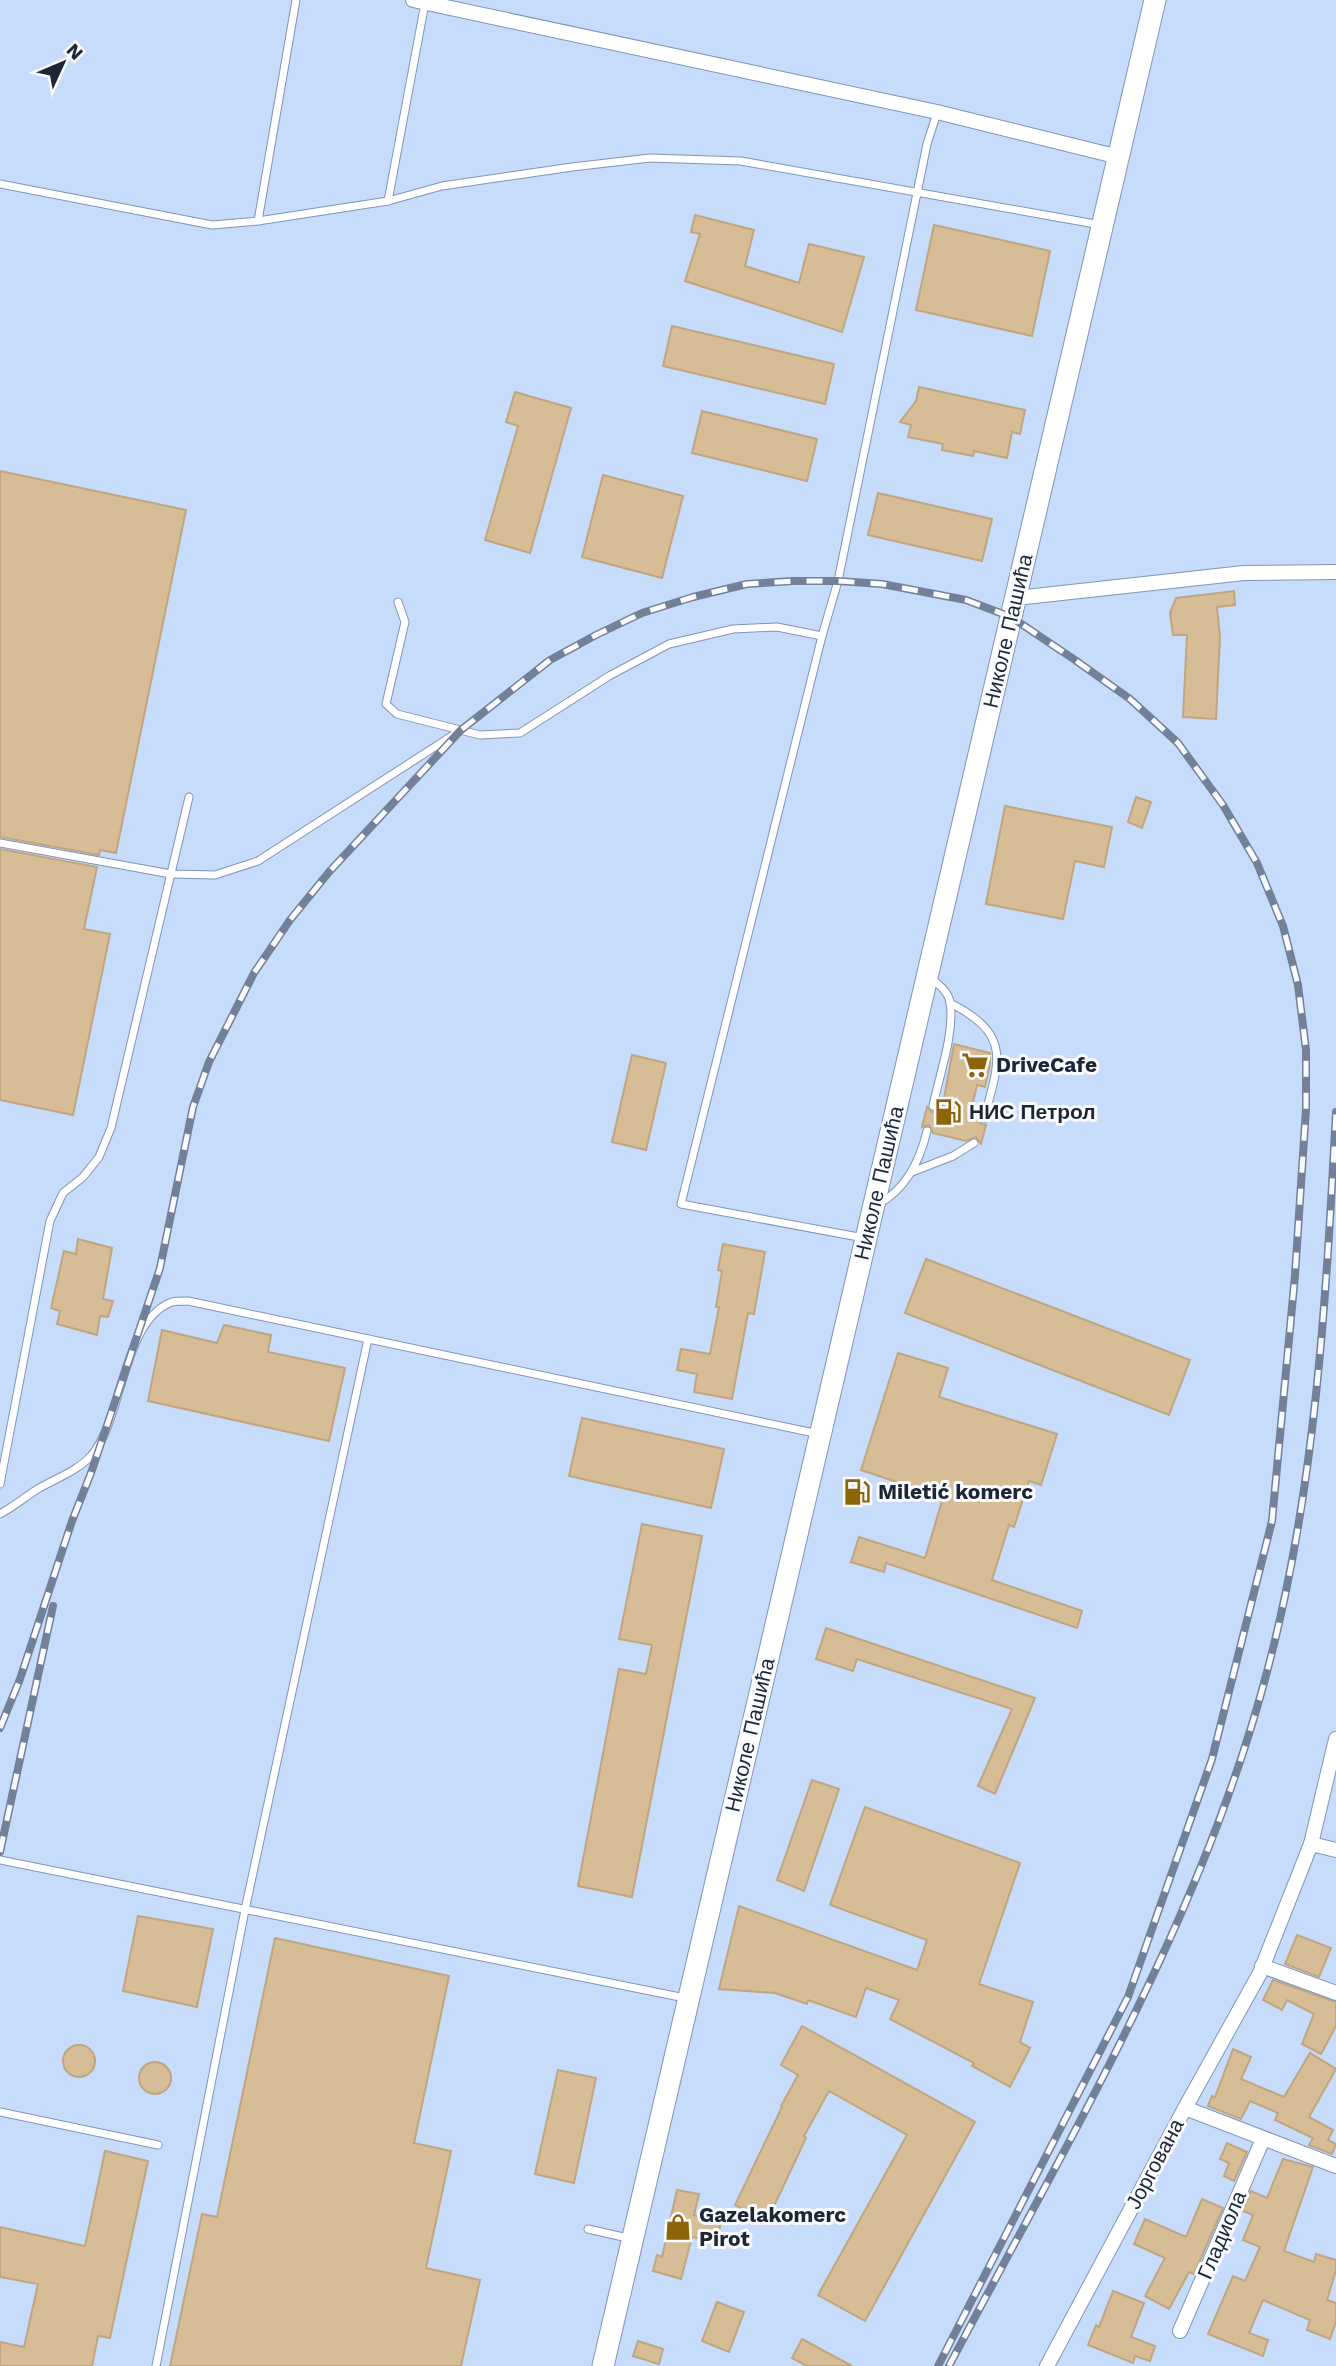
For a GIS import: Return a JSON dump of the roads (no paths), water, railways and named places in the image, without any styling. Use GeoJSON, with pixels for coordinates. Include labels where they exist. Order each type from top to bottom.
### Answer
{"type":"FeatureCollection","features":[{"type":"Feature","properties":{"kind":"main road","name":"Николе Пашића"},"geometry":{"type":"LineString","coordinates":[[603,2366],[1155,0]]}},
{"type":"Feature","properties":{"kind":"street"},"geometry":{"type":"LineString","coordinates":[[419,1],[937,112],[1119,157]]}},
{"type":"Feature","properties":{"kind":"street"},"geometry":{"type":"LineString","coordinates":[[1016,598],[1244,573],[1336,572]]}},
{"type":"Feature","properties":{"kind":"street","name":"Јоргована"},"geometry":{"type":"LineString","coordinates":[[1053,2365],[1185,2108],[1262,1966],[1311,1844],[1336,1740]]}},
{"type":"Feature","properties":{"kind":"street"},"geometry":{"type":"LineString","coordinates":[[1311,1844],[1336,1850]]}},
{"type":"Feature","properties":{"kind":"street"},"geometry":{"type":"LineString","coordinates":[[1262,1966],[1336,1993]]}},
{"type":"Feature","properties":{"kind":"street"},"geometry":{"type":"LineString","coordinates":[[1185,2108],[1336,2166]]}},
{"type":"Feature","properties":{"kind":"street","name":"Гладиола"},"geometry":{"type":"LineString","coordinates":[[1180,2331],[1263,2139]]}},
{"type":"Feature","properties":{"kind":"lane"},"geometry":{"type":"LineString","coordinates":[[257,221],[296,0]]}},
{"type":"Feature","properties":{"kind":"lane"},"geometry":{"type":"LineString","coordinates":[[388,201],[419,1]]}},
{"type":"Feature","properties":{"kind":"lane"},"geometry":{"type":"LineString","coordinates":[[866,1239],[681,1205],[838,580],[927,144],[937,112]]}},
{"type":"Feature","properties":{"kind":"lane"},"geometry":{"type":"LineString","coordinates":[[0,184],[212,225],[257,221],[388,201],[442,186],[572,167],[650,158],[741,161],[1102,225]]}},
{"type":"Feature","properties":{"kind":"lane"},"geometry":{"type":"LineString","coordinates":[[398,602],[405,622],[386,704],[397,713],[480,735],[520,733],[610,676],[669,644],[733,629],[777,627],[822,636]]}},
{"type":"Feature","properties":{"kind":"lane"},"geometry":{"type":"LineString","coordinates":[[0,843],[171,874],[215,875],[258,861],[461,730]]}},
{"type":"Feature","properties":{"kind":"lane"},"geometry":{"type":"LineString","coordinates":[[0,1481],[50,1221],[63,1193],[83,1177],[99,1157],[111,1128],[189,797]]}},
{"type":"Feature","properties":{"kind":"lane"},"geometry":{"type":"LineString","coordinates":[[928,976],[940,985],[950,1003],[949,1032],[933,1107]]}},
{"type":"Feature","properties":{"kind":"lane"},"geometry":{"type":"LineString","coordinates":[[950,1003],[982,1024],[998,1052],[998,1066],[984,1119]]}},
{"type":"Feature","properties":{"kind":"lane"},"geometry":{"type":"LineString","coordinates":[[873,1207],[890,1198],[912,1172],[927,1131]]}},
{"type":"Feature","properties":{"kind":"lane"},"geometry":{"type":"LineString","coordinates":[[912,1172],[953,1156],[974,1143]]}},
{"type":"Feature","properties":{"kind":"lane"},"geometry":{"type":"LineString","coordinates":[[0,1514],[70,1472],[90,1456],[103,1437],[137,1336],[156,1314],[172,1303],[188,1301],[820,1434]]}},
{"type":"Feature","properties":{"kind":"lane"},"geometry":{"type":"LineString","coordinates":[[156,2366],[245,1910],[368,1339]]}},
{"type":"Feature","properties":{"kind":"lane"},"geometry":{"type":"LineString","coordinates":[[0,1860],[688,1999]]}},
{"type":"Feature","properties":{"kind":"lane"},"geometry":{"type":"LineString","coordinates":[[0,2112],[158,2145]]}},
{"type":"Feature","properties":{"kind":"lane"},"geometry":{"type":"LineString","coordinates":[[588,2229],[632,2239]]}},
{"type":"Feature","properties":{"kind":"railway"},"geometry":{"type":"LineString","coordinates":[[0,1728],[20,1679],[160,1268],[193,1107],[209,1062],[254,973],[290,920],[329,872],[461,730],[550,660],[596,635],[642,613],[747,584],[793,581],[882,584],[966,600],[1011,617],[1075,660],[1130,699],[1178,743],[1223,805],[1257,863],[1283,926],[1298,985],[1306,1050],[1306,1109],[1295,1275],[1272,1521],[1212,1759],[1128,1997],[938,2366]]}},
{"type":"Feature","properties":{"kind":"railway"},"geometry":{"type":"LineString","coordinates":[[949,2366],[1129,2026],[1208,1850],[1241,1760],[1268,1668],[1284,1600],[1308,1461],[1323,1322],[1336,1112]]}},
{"type":"Feature","properties":{"kind":"railway"},"geometry":{"type":"LineString","coordinates":[[0,1852],[53,1606]]}},
{"type":"Feature","properties":{"kind":"place","name":"DriveCafe"},"geometry":{"type":"Point","coordinates":[975,1065]}},
{"type":"Feature","properties":{"kind":"place","name":"НИС Петрол"},"geometry":{"type":"Point","coordinates":[948,1112]}},
{"type":"Feature","properties":{"kind":"place","name":"Miletić komerc"},"geometry":{"type":"Point","coordinates":[857,1492]}},
{"type":"Feature","properties":{"kind":"place","name":"Gazelakomerc Pirot"},"geometry":{"type":"Point","coordinates":[678,2227]}}]}
